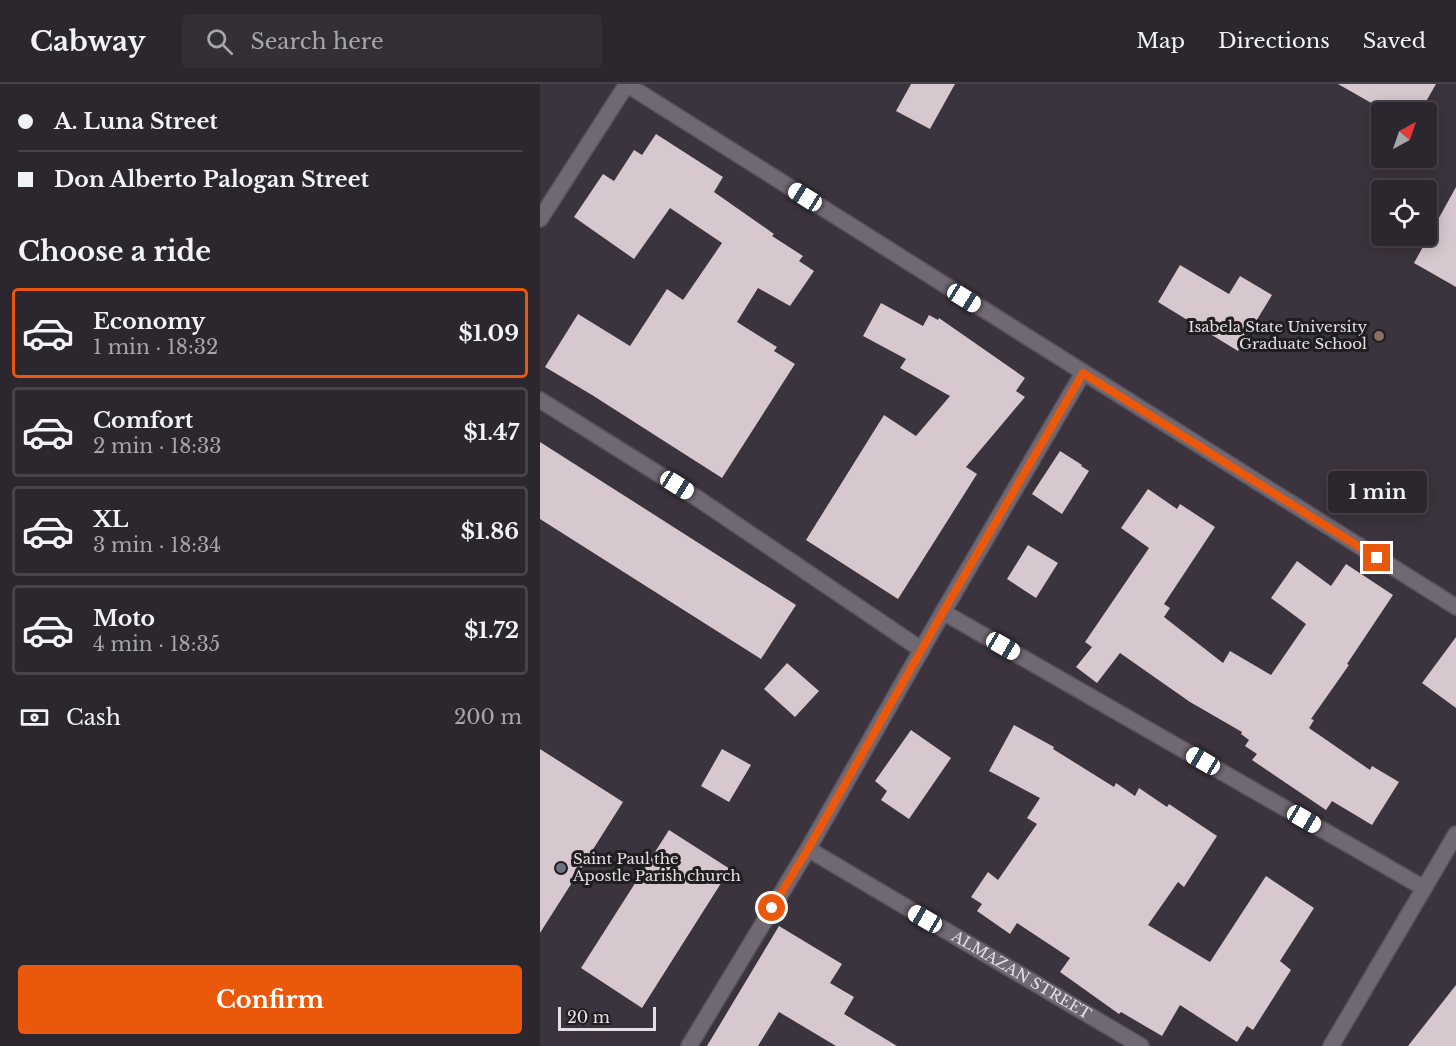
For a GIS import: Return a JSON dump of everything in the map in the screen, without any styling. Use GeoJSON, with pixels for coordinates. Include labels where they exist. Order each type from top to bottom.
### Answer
{"type":"FeatureCollection","features":[{"type":"Feature","properties":{"kind":"street"},"geometry":{"type":"LineString","coordinates":[[540,219],[626,84],[1456,607]]}},
{"type":"Feature","properties":{"kind":"street"},"geometry":{"type":"LineString","coordinates":[[689,1046],[808,849],[1083,373]]}},
{"type":"Feature","properties":{"kind":"street"},"geometry":{"type":"LineString","coordinates":[[540,400],[697,498],[922,650]]}},
{"type":"Feature","properties":{"kind":"street"},"geometry":{"type":"LineString","coordinates":[[943,612],[1424,888]]}},
{"type":"Feature","properties":{"kind":"street"},"geometry":{"type":"LineString","coordinates":[[1331,1046],[1456,834]]}},
{"type":"Feature","properties":{"kind":"street","name":"ALMAZAN STREET"},"geometry":{"type":"LineString","coordinates":[[808,849],[1141,1046]]}},
{"type":"Feature","properties":{"kind":"building"},"geometry":{"type":"Polygon","coordinates":[[[911,84],[955,84],[930,129],[896,111],[911,84]]]}},
{"type":"Feature","properties":{"kind":"building"},"geometry":{"type":"Polygon","coordinates":[[[1338,84],[1436,84],[1426,102],[1371,103],[1338,84]]]}},
{"type":"Feature","properties":{"kind":"building"},"geometry":{"type":"Polygon","coordinates":[[[656,134],[723,177],[714,192],[774,234],[772,236],[803,256],[799,261],[814,271],[790,306],[758,288],[737,322],[777,347],[774,351],[795,364],[722,478],[545,367],[578,314],[630,346],[667,289],[683,300],[722,243],[670,208],[634,259],[574,217],[603,174],[614,181],[634,150],[642,155],[656,134]]]}},
{"type":"Feature","properties":{"kind":"building"},"geometry":{"type":"Polygon","coordinates":[[[1456,187],[1456,287],[1414,263],[1423,246],[1437,246],[1437,221],[1456,187]]]}},
{"type":"Feature","properties":{"kind":"building"},"geometry":{"type":"Polygon","coordinates":[[[1180,265],[1229,294],[1240,276],[1272,295],[1238,351],[1158,302],[1180,265]]]}},
{"type":"Feature","properties":{"kind":"building"},"geometry":{"type":"Polygon","coordinates":[[[881,303],[923,326],[929,315],[938,320],[939,318],[1025,378],[1016,391],[1025,397],[966,467],[977,474],[898,599],[806,540],[884,415],[916,436],[950,396],[900,368],[906,359],[863,336],[881,303]]]}},
{"type":"Feature","properties":{"kind":"building"},"geometry":{"type":"Polygon","coordinates":[[[540,442],[796,605],[761,659],[540,519],[540,442]]]}},
{"type":"Feature","properties":{"kind":"building"},"geometry":{"type":"Polygon","coordinates":[[[1060,451],[1089,471],[1062,514],[1032,494],[1060,451]]]}},
{"type":"Feature","properties":{"kind":"building"},"geometry":{"type":"Polygon","coordinates":[[[1148,489],[1177,509],[1180,504],[1215,527],[1164,604],[1170,608],[1164,617],[1223,663],[1230,651],[1271,675],[1306,624],[1271,598],[1297,561],[1331,586],[1346,564],[1393,595],[1347,664],[1349,665],[1311,719],[1314,720],[1309,728],[1370,770],[1372,766],[1399,782],[1372,825],[1332,801],[1326,810],[1252,760],[1257,754],[1245,746],[1249,740],[1241,734],[1242,732],[1190,702],[1120,653],[1097,683],[1076,667],[1092,647],[1085,642],[1149,548],[1121,528],[1148,489]]]}},
{"type":"Feature","properties":{"kind":"building"},"geometry":{"type":"Polygon","coordinates":[[[1028,545],[1058,563],[1036,598],[1007,579],[1028,545]]]}},
{"type":"Feature","properties":{"kind":"building"},"geometry":{"type":"Polygon","coordinates":[[[1456,637],[1456,708],[1422,683],[1456,637]]]}},
{"type":"Feature","properties":{"kind":"building"},"geometry":{"type":"Polygon","coordinates":[[[787,663],[819,691],[795,717],[764,689],[787,663]]]}},
{"type":"Feature","properties":{"kind":"building"},"geometry":{"type":"Polygon","coordinates":[[[1014,725],[1054,747],[1053,749],[1114,787],[1116,783],[1135,796],[1139,788],[1167,807],[1169,804],[1217,836],[1184,887],[1178,882],[1148,925],[1210,962],[1266,876],[1314,908],[1280,961],[1291,970],[1253,1030],[1247,1026],[1237,1042],[1180,1005],[1162,1036],[1121,1012],[1119,1014],[1060,972],[1070,958],[1017,923],[1010,934],[977,911],[982,904],[971,897],[988,872],[998,880],[1037,824],[1027,818],[1040,798],[989,771],[1014,725]]]}},
{"type":"Feature","properties":{"kind":"building"},"geometry":{"type":"Polygon","coordinates":[[[911,730],[951,758],[909,819],[881,800],[887,791],[875,781],[911,730]]]}},
{"type":"Feature","properties":{"kind":"building","name":"Saint Paul the Apostle Parish church"},"geometry":{"type":"Polygon","coordinates":[[[540,749],[623,802],[540,933],[540,749]]]}},
{"type":"Feature","properties":{"kind":"building"},"geometry":{"type":"Polygon","coordinates":[[[722,749],[751,765],[729,802],[701,786],[722,749]]]}},
{"type":"Feature","properties":{"kind":"building"},"geometry":{"type":"Polygon","coordinates":[[[669,830],[730,869],[642,1008],[581,968],[669,830]]]}},
{"type":"Feature","properties":{"kind":"building"},"geometry":{"type":"Polygon","coordinates":[[[779,926],[842,964],[830,983],[854,997],[844,1014],[897,1046],[836,1046],[779,1012],[758,1046],[707,1046],[779,926]]]}},
{"type":"Feature","properties":{"kind":"building"},"geometry":{"type":"Polygon","coordinates":[[[1456,985],[1456,1046],[1408,1046],[1456,985]]]}},
{"type":"Feature","properties":{"kind":"place","name":"Isabela State University Graduate School"},"geometry":{"type":"Point","coordinates":[1379,336]}},
{"type":"Feature","properties":{"kind":"place","name":"Saint Paul the Apostle Parish church"},"geometry":{"type":"Point","coordinates":[561,868]}},
{"type":"Feature","properties":{"kind":"route"},"geometry":{"type":"LineString","coordinates":[[772,908],[1083,373],[1377,558]]}}]}
